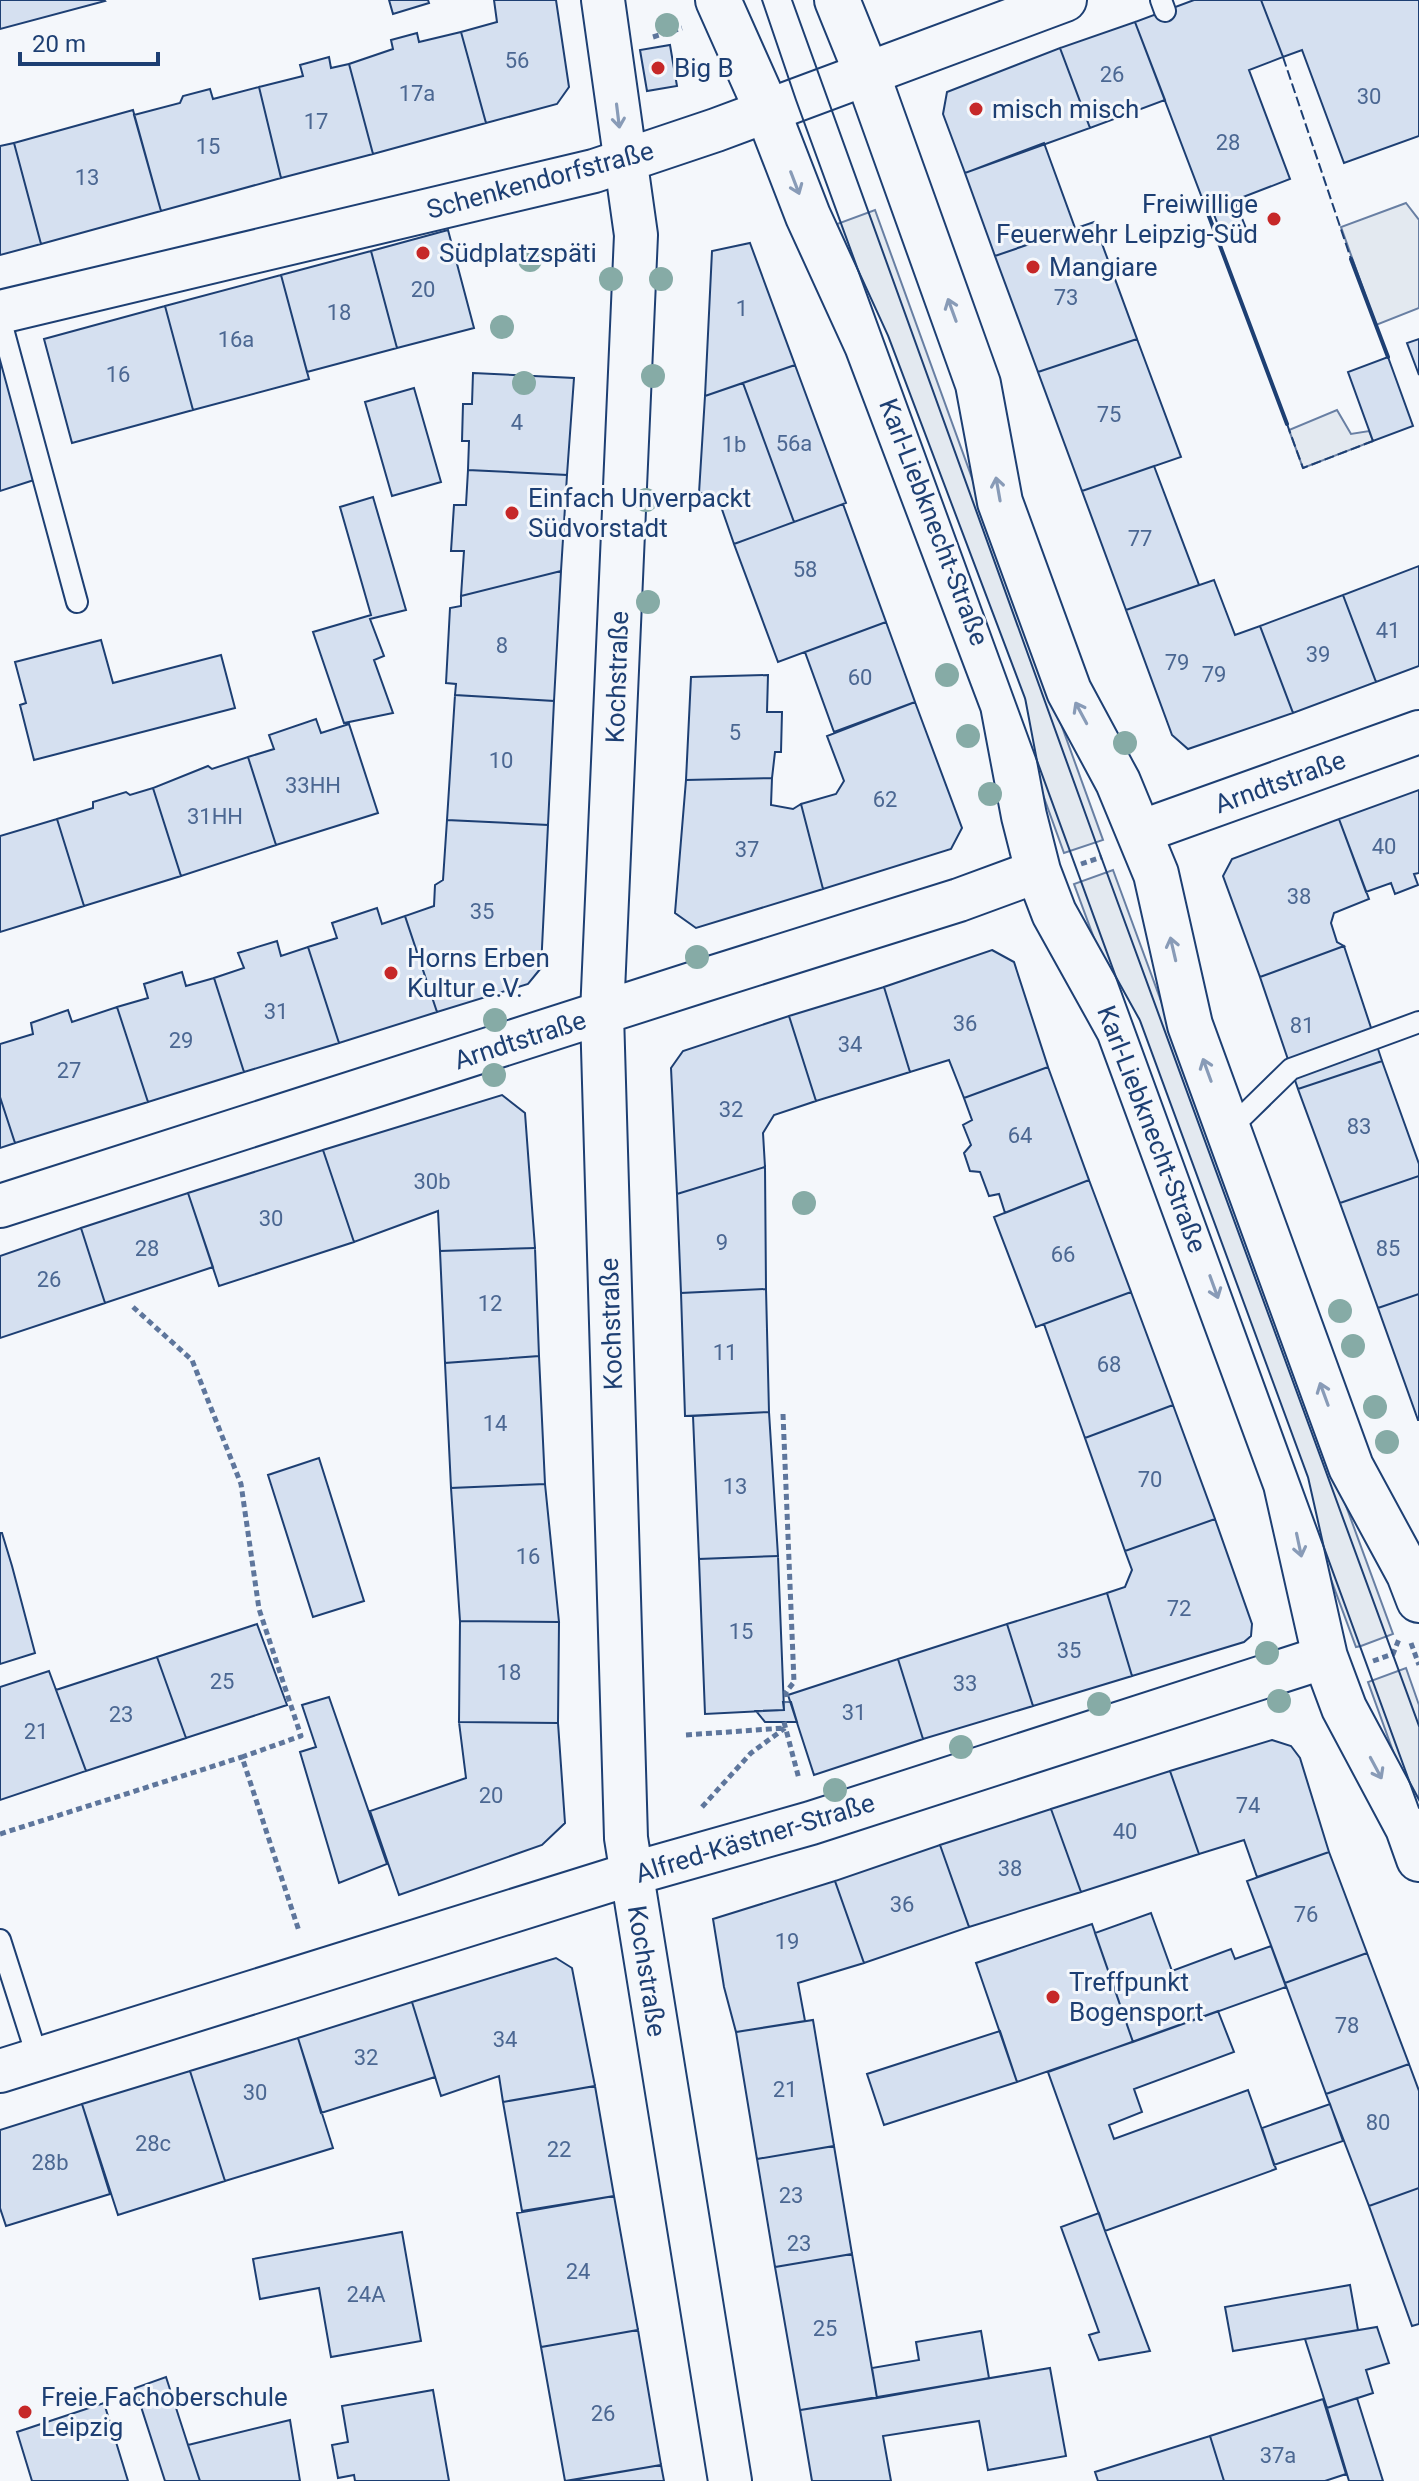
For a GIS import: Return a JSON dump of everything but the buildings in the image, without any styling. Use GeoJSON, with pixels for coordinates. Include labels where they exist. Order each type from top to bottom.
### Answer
{"type":"FeatureCollection","features":[{"type":"Feature","properties":{"kind":"main road","name":"Karl-Liebknecht-Straße"},"geometry":{"type":"LineString","coordinates":[[718,0],[767,110],[808,216],[867,345],[1003,705],[1024,816],[1057,868],[1054,913],[1119,1030],[1286,1484],[1346,1660],[1344,1708],[1408,1828],[1419,1859]]}},
{"type":"Feature","properties":{"kind":"main road"},"geometry":{"type":"LineString","coordinates":[[837,0],[867,74],[978,384],[1000,502],[1069,691],[1118,782],[1127,843],[1156,874],[1190,1025],[1351,1467],[1409,1574],[1410,1616]]}},
{"type":"Feature","properties":{"kind":"street"},"geometry":{"type":"LineString","coordinates":[[603,0],[624,161]]}},
{"type":"Feature","properties":{"kind":"street","name":"Schenkendorfstraße"},"geometry":{"type":"LineString","coordinates":[[0,312],[585,173],[867,74],[1065,0]]}},
{"type":"Feature","properties":{"kind":"street","name":"Kochstraße"},"geometry":{"type":"LineString","coordinates":[[624,161],[636,235],[602,1014],[625,1799],[631,1874],[730,2481]]}},
{"type":"Feature","properties":{"kind":"street","name":"Arndtstraße"},"geometry":{"type":"LineString","coordinates":[[1127,843],[1419,732]]}},
{"type":"Feature","properties":{"kind":"street","name":"Arndtstraße"},"geometry":{"type":"LineString","coordinates":[[0,1206],[1057,868]]}},
{"type":"Feature","properties":{"kind":"street","name":"Alfred-Kästner-Straße"},"geometry":{"type":"LineString","coordinates":[[19,2065],[631,1874],[811,1823],[1346,1660]]}},
{"type":"Feature","properties":{"kind":"lane"},"geometry":{"type":"LineString","coordinates":[[0,318],[77,602]]}},
{"type":"Feature","properties":{"kind":"lane"},"geometry":{"type":"LineString","coordinates":[[1227,1122],[1244,1115],[1291,1069],[1419,1022]]}},
{"type":"Feature","properties":{"kind":"lane"},"geometry":{"type":"LineString","coordinates":[[0,1940],[19,2065]]}},
{"type":"Feature","properties":{"kind":"path"},"geometry":{"type":"LineString","coordinates":[[1057,868],[1127,843]]}},
{"type":"Feature","properties":{"kind":"path"},"geometry":{"type":"LineString","coordinates":[[0,1834],[301,1736],[259,1609],[241,1484],[192,1360],[133,1307]]}},
{"type":"Feature","properties":{"kind":"path"},"geometry":{"type":"LineString","coordinates":[[783,1414],[794,1682],[786,1692],[787,1703]]}},
{"type":"Feature","properties":{"kind":"path"},"geometry":{"type":"LineString","coordinates":[[1346,1660],[1393,1654],[1410,1616]]}},
{"type":"Feature","properties":{"kind":"path"},"geometry":{"type":"LineString","coordinates":[[686,1735],[784,1725]]}},
{"type":"Feature","properties":{"kind":"path"},"geometry":{"type":"LineString","coordinates":[[784,1725],[796,1766]]}},
{"type":"Feature","properties":{"kind":"path"},"geometry":{"type":"LineString","coordinates":[[700,1808],[751,1753],[784,1725]]}},
{"type":"Feature","properties":{"kind":"path"},"geometry":{"type":"LineString","coordinates":[[242,1757],[313,1973]]}},
{"type":"Feature","properties":{"kind":"shaded area"},"geometry":{"type":"Polygon","coordinates":[[[1406,203],[1419,220],[1419,308],[1376,325],[1341,227],[1406,203]]]}},
{"type":"Feature","properties":{"kind":"shaded area"},"geometry":{"type":"Polygon","coordinates":[[[875,210],[1103,840],[1064,853],[837,224],[875,210]]]}},
{"type":"Feature","properties":{"kind":"shaded area"},"geometry":{"type":"Polygon","coordinates":[[[1337,410],[1351,434],[1369,431],[1373,441],[1303,468],[1289,430],[1337,410]]]}},
{"type":"Feature","properties":{"kind":"shaded area"},"geometry":{"type":"Polygon","coordinates":[[[1113,870],[1393,1634],[1361,1646],[1356,1647],[1074,884],[1113,870]]]}},
{"type":"Feature","properties":{"kind":"shaded area"},"geometry":{"type":"Polygon","coordinates":[[[1406,1668],[1419,1705],[1419,1823],[1368,1682],[1406,1668]]]}},
{"type":"Feature","properties":{"kind":"tram line"},"geometry":{"type":"LineString","coordinates":[[762,0],[1419,1808]]}},
{"type":"Feature","properties":{"kind":"tram line"},"geometry":{"type":"LineString","coordinates":[[792,0],[1419,1726]]}},
{"type":"Feature","properties":{"kind":"fence"},"geometry":{"type":"LineString","coordinates":[[1283,57],[1351,259]]}},
{"type":"Feature","properties":{"kind":"fence"},"geometry":{"type":"LineString","coordinates":[[1287,424],[1303,468],[1373,441]]}},
{"type":"Feature","properties":{"kind":"wall"},"geometry":{"type":"LineString","coordinates":[[1207,211],[1287,424]]}},
{"type":"Feature","properties":{"kind":"wall"},"geometry":{"type":"LineString","coordinates":[[1351,259],[1388,357]]}},
{"type":"Feature","properties":{"kind":"place","name":"Big B"},"geometry":{"type":"Point","coordinates":[658,68]}},
{"type":"Feature","properties":{"kind":"place","name":"misch misch"},"geometry":{"type":"Point","coordinates":[976,109]}},
{"type":"Feature","properties":{"kind":"place","name":"Freiwillige Feuerwehr Leipzig-Süd"},"geometry":{"type":"Point","coordinates":[1274,219]}},
{"type":"Feature","properties":{"kind":"place","name":"Südplatzspäti"},"geometry":{"type":"Point","coordinates":[423,253]}},
{"type":"Feature","properties":{"kind":"place","name":"Mangiare"},"geometry":{"type":"Point","coordinates":[1033,267]}},
{"type":"Feature","properties":{"kind":"place","name":"Einfach Unverpackt Südvorstadt"},"geometry":{"type":"Point","coordinates":[512,513]}},
{"type":"Feature","properties":{"kind":"place","name":"Horns Erben Kultur e.V."},"geometry":{"type":"Point","coordinates":[391,973]}},
{"type":"Feature","properties":{"kind":"place","name":"Treffpunkt Bogensport"},"geometry":{"type":"Point","coordinates":[1053,1997]}},
{"type":"Feature","properties":{"kind":"place","name":"Freie Fachoberschule Leipzig"},"geometry":{"type":"Point","coordinates":[25,2412]}}]}
